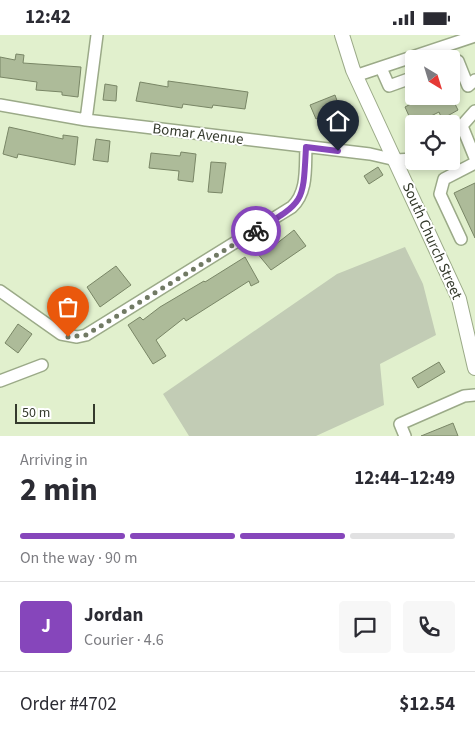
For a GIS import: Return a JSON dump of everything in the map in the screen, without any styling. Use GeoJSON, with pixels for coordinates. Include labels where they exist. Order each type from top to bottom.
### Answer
{"type":"FeatureCollection","features":[{"type":"Feature","properties":{"kind":"main road","name":"South Church Street"},"geometry":{"type":"LineString","coordinates":[[342,35],[355,76],[396,160],[459,299],[473,351],[475,368]]}},
{"type":"Feature","properties":{"kind":"street"},"geometry":{"type":"LineString","coordinates":[[86,121],[97,35]]}},
{"type":"Feature","properties":{"kind":"street"},"geometry":{"type":"LineString","coordinates":[[445,50],[475,36]]}},
{"type":"Feature","properties":{"kind":"street"},"geometry":{"type":"LineString","coordinates":[[355,76],[405,62]]}},
{"type":"Feature","properties":{"kind":"street"},"geometry":{"type":"LineString","coordinates":[[460,66],[468,87],[475,81]]}},
{"type":"Feature","properties":{"kind":"street"},"geometry":{"type":"LineString","coordinates":[[381,68],[389,86],[405,80]]}},
{"type":"Feature","properties":{"kind":"street","name":"Bomar Avenue"},"geometry":{"type":"LineString","coordinates":[[0,105],[86,121],[370,153],[396,160],[405,160]]}},
{"type":"Feature","properties":{"kind":"street"},"geometry":{"type":"LineString","coordinates":[[475,111],[462,126],[475,158]]}},
{"type":"Feature","properties":{"kind":"street"},"geometry":{"type":"LineString","coordinates":[[0,291],[61,334],[77,337],[90,333],[292,207],[300,198],[304,187],[306,147]]}},
{"type":"Feature","properties":{"kind":"street"},"geometry":{"type":"LineString","coordinates":[[461,239],[440,194],[444,179],[475,163]]}},
{"type":"Feature","properties":{"kind":"street"},"geometry":{"type":"LineString","coordinates":[[0,381],[42,365]]}},
{"type":"Feature","properties":{"kind":"street"},"geometry":{"type":"LineString","coordinates":[[405,436],[400,424],[464,397],[475,395]]}},
{"type":"Feature","properties":{"kind":"green space"},"geometry":{"type":"Polygon","coordinates":[[[405,247],[423,284],[436,335],[380,364],[384,405],[316,436],[189,436],[163,394],[337,274],[405,247]]]}},
{"type":"Feature","properties":{"kind":"building"},"geometry":{"type":"Polygon","coordinates":[[[16,54],[24,55],[23,63],[81,67],[78,97],[62,95],[62,92],[36,90],[37,82],[0,77],[0,57],[15,60],[16,54]]]}},
{"type":"Feature","properties":{"kind":"building"},"geometry":{"type":"Polygon","coordinates":[[[168,81],[248,92],[245,109],[213,105],[212,108],[183,104],[182,108],[136,101],[140,82],[168,87],[168,81]]]}},
{"type":"Feature","properties":{"kind":"building"},"geometry":{"type":"Polygon","coordinates":[[[105,84],[117,86],[116,101],[103,100],[105,84]]]}},
{"type":"Feature","properties":{"kind":"building"},"geometry":{"type":"Polygon","coordinates":[[[335,95],[340,109],[316,119],[310,105],[335,95]]]}},
{"type":"Feature","properties":{"kind":"building"},"geometry":{"type":"Polygon","coordinates":[[[409,105],[456,105],[458,110],[449,115],[440,115],[439,112],[433,115],[409,115],[405,107],[409,105]]]}},
{"type":"Feature","properties":{"kind":"building"},"geometry":{"type":"Polygon","coordinates":[[[9,127],[63,139],[63,135],[78,137],[75,165],[18,154],[17,158],[3,154],[9,127]]]}},
{"type":"Feature","properties":{"kind":"building"},"geometry":{"type":"Polygon","coordinates":[[[96,139],[110,141],[108,162],[93,160],[96,139]]]}},
{"type":"Feature","properties":{"kind":"building"},"geometry":{"type":"Polygon","coordinates":[[[181,152],[196,154],[193,182],[178,180],[179,171],[149,168],[151,153],[180,156],[181,152]]]}},
{"type":"Feature","properties":{"kind":"building"},"geometry":{"type":"Polygon","coordinates":[[[211,162],[226,163],[222,193],[208,192],[211,162]]]}},
{"type":"Feature","properties":{"kind":"building"},"geometry":{"type":"Polygon","coordinates":[[[378,167],[383,175],[369,184],[364,176],[378,167]]]}},
{"type":"Feature","properties":{"kind":"building"},"geometry":{"type":"Polygon","coordinates":[[[475,183],[475,238],[454,193],[475,183]]]}},
{"type":"Feature","properties":{"kind":"building"},"geometry":{"type":"Polygon","coordinates":[[[294,230],[306,246],[271,270],[257,253],[268,244],[271,248],[294,230]]]}},
{"type":"Feature","properties":{"kind":"building"},"geometry":{"type":"Polygon","coordinates":[[[245,257],[259,282],[251,286],[249,281],[186,321],[184,318],[156,340],[166,356],[153,364],[128,325],[140,317],[143,320],[160,307],[245,257]]]}},
{"type":"Feature","properties":{"kind":"building"},"geometry":{"type":"Polygon","coordinates":[[[116,266],[131,285],[100,307],[87,287],[116,266]]]}},
{"type":"Feature","properties":{"kind":"building"},"geometry":{"type":"Polygon","coordinates":[[[18,324],[32,334],[18,353],[5,343],[18,324]]]}},
{"type":"Feature","properties":{"kind":"building"},"geometry":{"type":"Polygon","coordinates":[[[439,362],[445,372],[418,388],[412,378],[439,362]]]}},
{"type":"Feature","properties":{"kind":"building"},"geometry":{"type":"Polygon","coordinates":[[[453,423],[458,436],[421,436],[453,423]]]}},
{"type":"Feature","properties":{"kind":"way so far"},"geometry":{"type":"LineString","coordinates":[[68,337],[86,335],[256,231]]}},
{"type":"Feature","properties":{"kind":"route"},"geometry":{"type":"LineString","coordinates":[[256,231],[292,207],[300,198],[304,187],[306,147],[338,151]]}}]}
